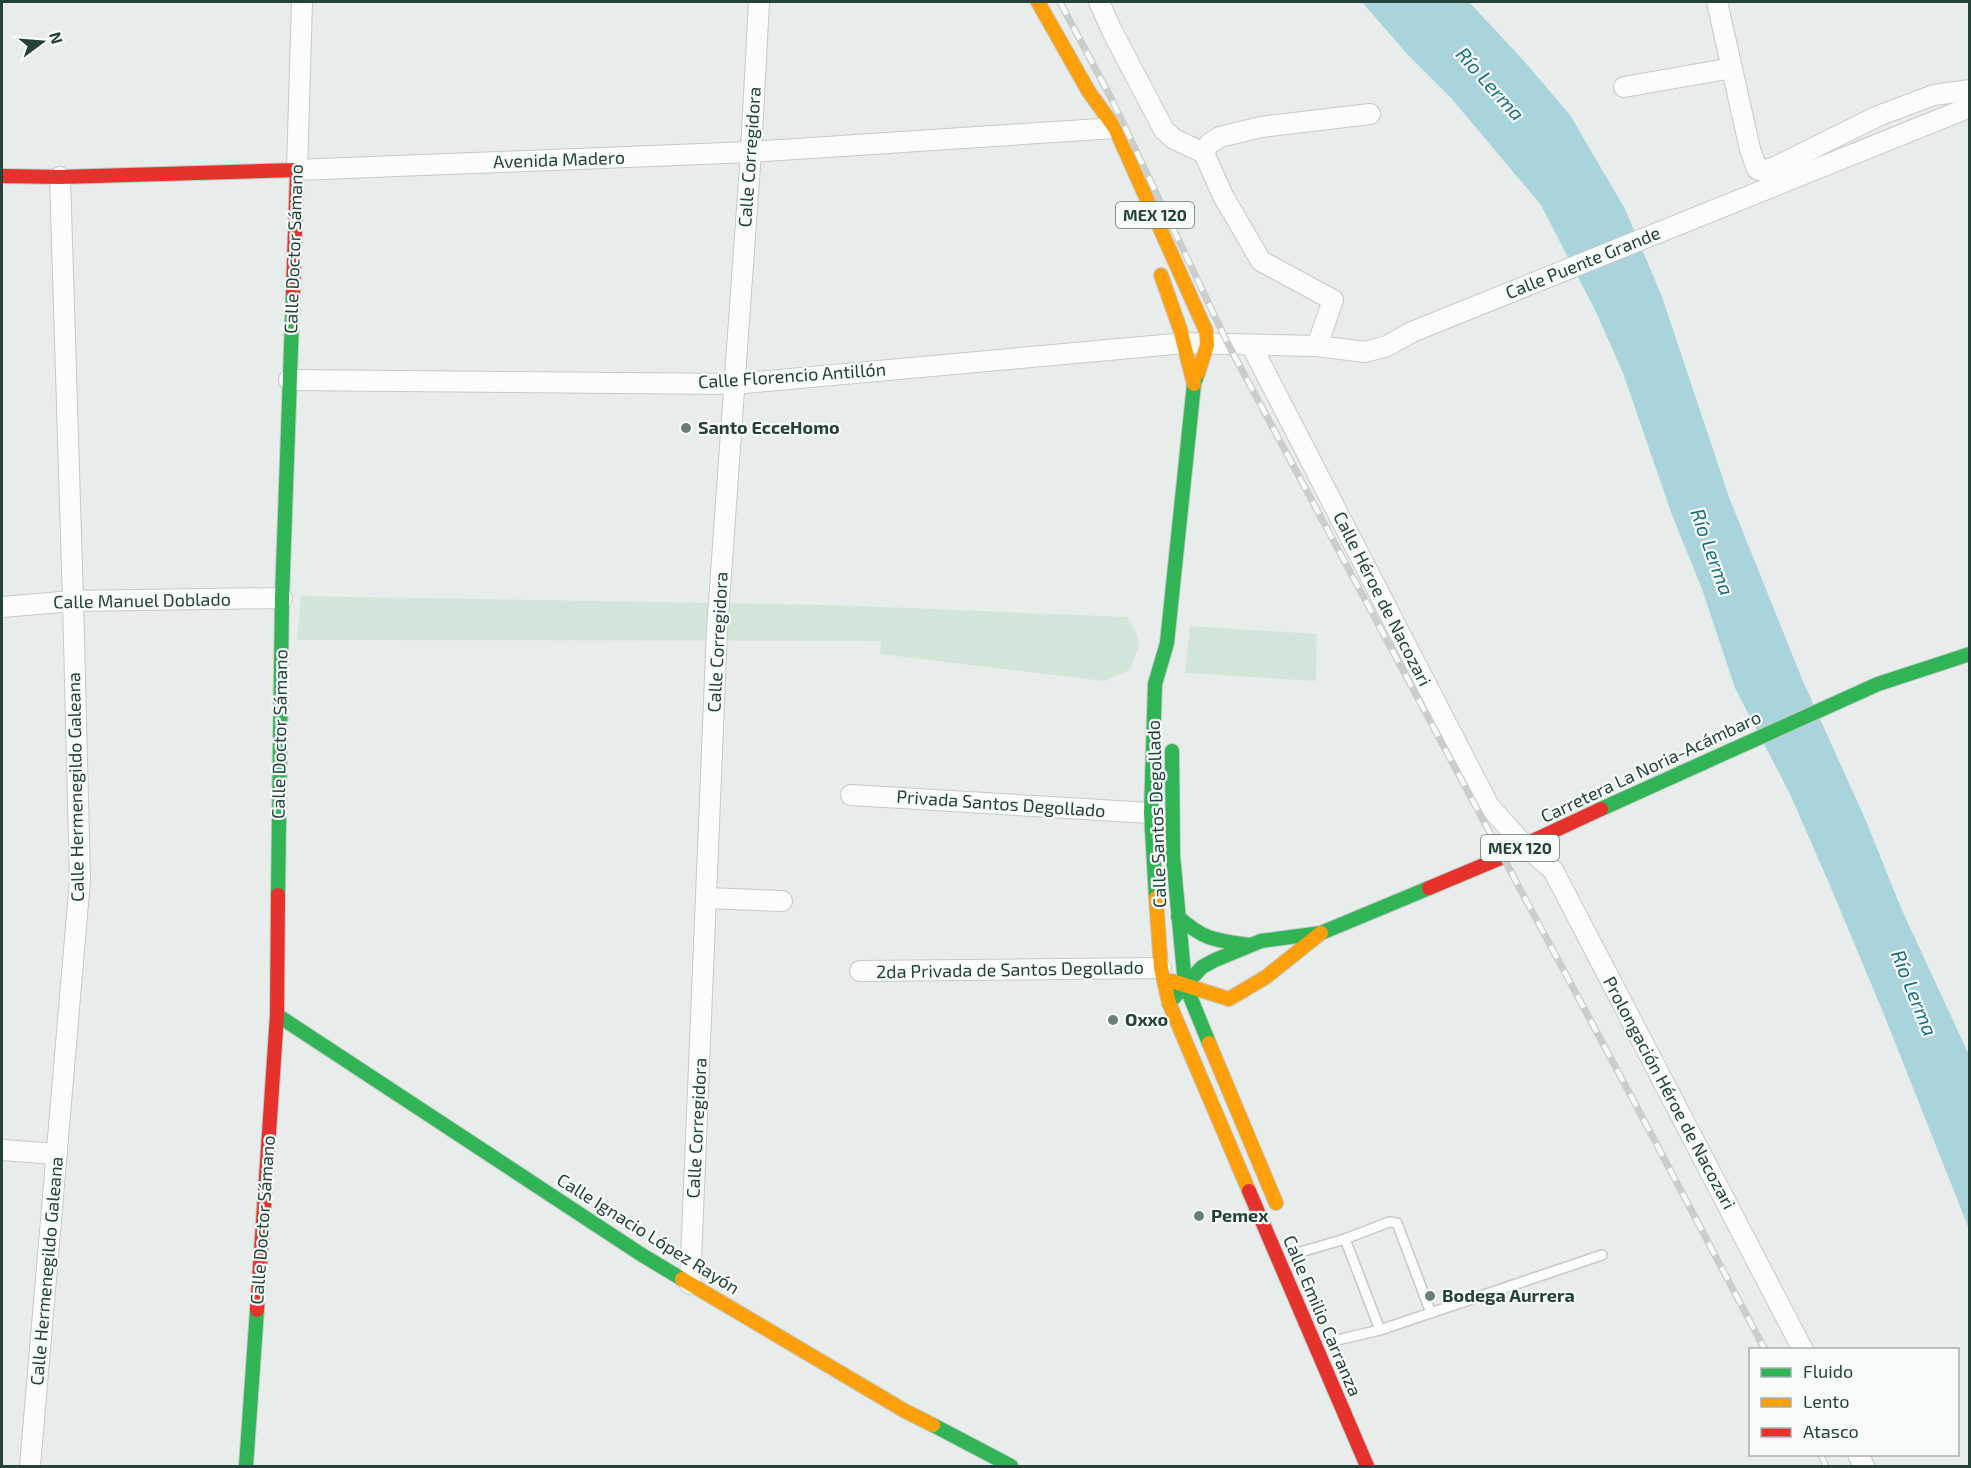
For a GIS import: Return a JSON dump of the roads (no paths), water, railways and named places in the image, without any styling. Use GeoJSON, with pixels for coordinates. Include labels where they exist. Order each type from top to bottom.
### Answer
{"type":"FeatureCollection","features":[{"type":"Feature","properties":{"kind":"main road","name":"MEX 120"},"geometry":{"type":"LineString","coordinates":[[1038,2],[1089,92],[1105,133],[1200,316],[1206,331],[1207,345]]}},
{"type":"Feature","properties":{"kind":"main road","name":"Avenida Madero"},"geometry":{"type":"LineString","coordinates":[[2,176],[60,177],[297,170]]}},
{"type":"Feature","properties":{"kind":"main road","name":"Calle Doctor Sámano"},"geometry":{"type":"LineString","coordinates":[[246,1467],[277,1015],[282,598],[297,170]]}},
{"type":"Feature","properties":{"kind":"main road"},"geometry":{"type":"LineString","coordinates":[[1157,267],[1170,297],[1185,343]]}},
{"type":"Feature","properties":{"kind":"main road","name":"Calle Santos Degollado"},"geometry":{"type":"LineString","coordinates":[[1185,343],[1194,384]]}},
{"type":"Feature","properties":{"kind":"main road","name":"Calle Santos Degollado"},"geometry":{"type":"LineString","coordinates":[[1162,973],[1150,813],[1155,684],[1167,643],[1194,384],[1207,345]]}},
{"type":"Feature","properties":{"kind":"main road","name":"Calle Santos Degollado"},"geometry":{"type":"LineString","coordinates":[[1167,643],[1170,674]]}},
{"type":"Feature","properties":{"kind":"main road","name":"Carretera La Noria-Acámbaro"},"geometry":{"type":"LineString","coordinates":[[1169,1003],[1202,967],[1215,960],[1261,941],[1321,933],[1503,857],[1524,845],[1716,756],[1878,684],[1970,654]]}},
{"type":"Feature","properties":{"kind":"main road","name":"Calle Santos Degollado"},"geometry":{"type":"LineString","coordinates":[[1172,742],[1173,856],[1185,984]]}},
{"type":"Feature","properties":{"kind":"main road","name":"MEX 120"},"geometry":{"type":"LineString","coordinates":[[1178,917],[1193,930],[1211,940],[1250,945]]}},
{"type":"Feature","properties":{"kind":"main road","name":"MEX 120"},"geometry":{"type":"LineString","coordinates":[[1230,999],[1252,989],[1321,933]]}},
{"type":"Feature","properties":{"kind":"main road"},"geometry":{"type":"LineString","coordinates":[[1162,973],[1185,984],[1230,999],[1215,1018],[1208,1039]]}},
{"type":"Feature","properties":{"kind":"main road","name":"Calle Emilio Carranza"},"geometry":{"type":"LineString","coordinates":[[1162,973],[1169,1003],[1367,1467]]}},
{"type":"Feature","properties":{"kind":"main road"},"geometry":{"type":"LineString","coordinates":[[1185,984],[1279,1210]]}},
{"type":"Feature","properties":{"kind":"main road","name":"Calle Ignacio López Rayón"},"geometry":{"type":"LineString","coordinates":[[277,1015],[690,1284],[905,1411],[1011,1467]]}},
{"type":"Feature","properties":{"kind":"street","name":"Calle Doctor Sámano"},"geometry":{"type":"LineString","coordinates":[[297,170],[303,2]]}},
{"type":"Feature","properties":{"kind":"street","name":"Calle Corregidora"},"geometry":{"type":"LineString","coordinates":[[690,1284],[717,630],[751,152],[759,2]]}},
{"type":"Feature","properties":{"kind":"street"},"geometry":{"type":"LineString","coordinates":[[1099,2],[1164,130],[1174,139],[1204,153],[1223,196],[1261,261],[1333,300],[1317,346]]}},
{"type":"Feature","properties":{"kind":"street"},"geometry":{"type":"LineString","coordinates":[[1717,2],[1750,149],[1757,169],[1763,171],[1775,167],[1878,116],[1934,95],[1970,90]]}},
{"type":"Feature","properties":{"kind":"street"},"geometry":{"type":"LineString","coordinates":[[1624,87],[1732,68]]}},
{"type":"Feature","properties":{"kind":"street","name":"Calle Puente Grande"},"geometry":{"type":"LineString","coordinates":[[1185,343],[1317,346],[1365,352],[1387,346],[1412,332],[1970,107]]}},
{"type":"Feature","properties":{"kind":"street"},"geometry":{"type":"LineString","coordinates":[[1204,153],[1209,144],[1220,137],[1261,127],[1370,114]]}},
{"type":"Feature","properties":{"kind":"street","name":"Avenida Madero"},"geometry":{"type":"LineString","coordinates":[[297,170],[751,152],[1105,133]]}},
{"type":"Feature","properties":{"kind":"street","name":"Calle Hermenegildo Galeana"},"geometry":{"type":"LineString","coordinates":[[30,1467],[80,880],[60,177]]}},
{"type":"Feature","properties":{"kind":"street","name":"Calle Florencio Antillón"},"geometry":{"type":"LineString","coordinates":[[289,380],[734,384],[1185,343]]}},
{"type":"Feature","properties":{"kind":"street","name":"Calle Héroe de Nacozari"},"geometry":{"type":"LineString","coordinates":[[1251,345],[1488,806],[1524,845]]}},
{"type":"Feature","properties":{"kind":"street","name":"Calle Manuel Doblado"},"geometry":{"type":"LineString","coordinates":[[2,608],[73,601],[282,598]]}},
{"type":"Feature","properties":{"kind":"street","name":"Privada Santos Degollado"},"geometry":{"type":"LineString","coordinates":[[852,795],[1150,813]]}},
{"type":"Feature","properties":{"kind":"street","name":"Prolongación Héroe de Nacozari"},"geometry":{"type":"LineString","coordinates":[[1524,845],[1553,870],[1802,1348]]}},
{"type":"Feature","properties":{"kind":"street"},"geometry":{"type":"LineString","coordinates":[[707,898],[782,901]]}},
{"type":"Feature","properties":{"kind":"street","name":"2da Privada de Santos Degollado"},"geometry":{"type":"LineString","coordinates":[[860,972],[1162,973]]}},
{"type":"Feature","properties":{"kind":"street"},"geometry":{"type":"LineString","coordinates":[[2,1149],[57,1154]]}},
{"type":"Feature","properties":{"kind":"lane"},"geometry":{"type":"LineString","coordinates":[[1297,1253],[1346,1239],[1389,1222],[1397,1223],[1431,1313]]}},
{"type":"Feature","properties":{"kind":"lane"},"geometry":{"type":"LineString","coordinates":[[1346,1239],[1380,1330]]}},
{"type":"Feature","properties":{"kind":"lane"},"geometry":{"type":"LineString","coordinates":[[1333,1341],[1380,1330],[1602,1255]]}},
{"type":"Feature","properties":{"kind":"water","name":"Río Lerma"},"geometry":{"type":"Polygon","coordinates":[[[1362,2],[1469,2],[1570,115],[1625,209],[1662,297],[1729,497],[1802,679],[1866,821],[1901,908],[1969,1055],[1969,1229],[1828,881],[1790,794],[1735,688],[1702,589],[1672,515],[1623,373],[1596,312],[1541,205],[1451,98],[1407,54],[1362,2]]]}},
{"type":"Feature","properties":{"kind":"railway"},"geometry":{"type":"LineString","coordinates":[[1060,2],[1111,98],[1228,344],[1764,1348]]}},
{"type":"Feature","properties":{"kind":"railway"},"geometry":{"type":"LineString","coordinates":[[1821,1456],[1826,1466]]}},
{"type":"Feature","properties":{"kind":"place","name":"Santo EcceHomo"},"geometry":{"type":"Point","coordinates":[686,428]}},
{"type":"Feature","properties":{"kind":"place","name":"Oxxo"},"geometry":{"type":"Point","coordinates":[1113,1020]}},
{"type":"Feature","properties":{"kind":"place","name":"Pemex"},"geometry":{"type":"Point","coordinates":[1199,1216]}},
{"type":"Feature","properties":{"kind":"place","name":"Bodega Aurrera"},"geometry":{"type":"Point","coordinates":[1430,1296]}}]}
